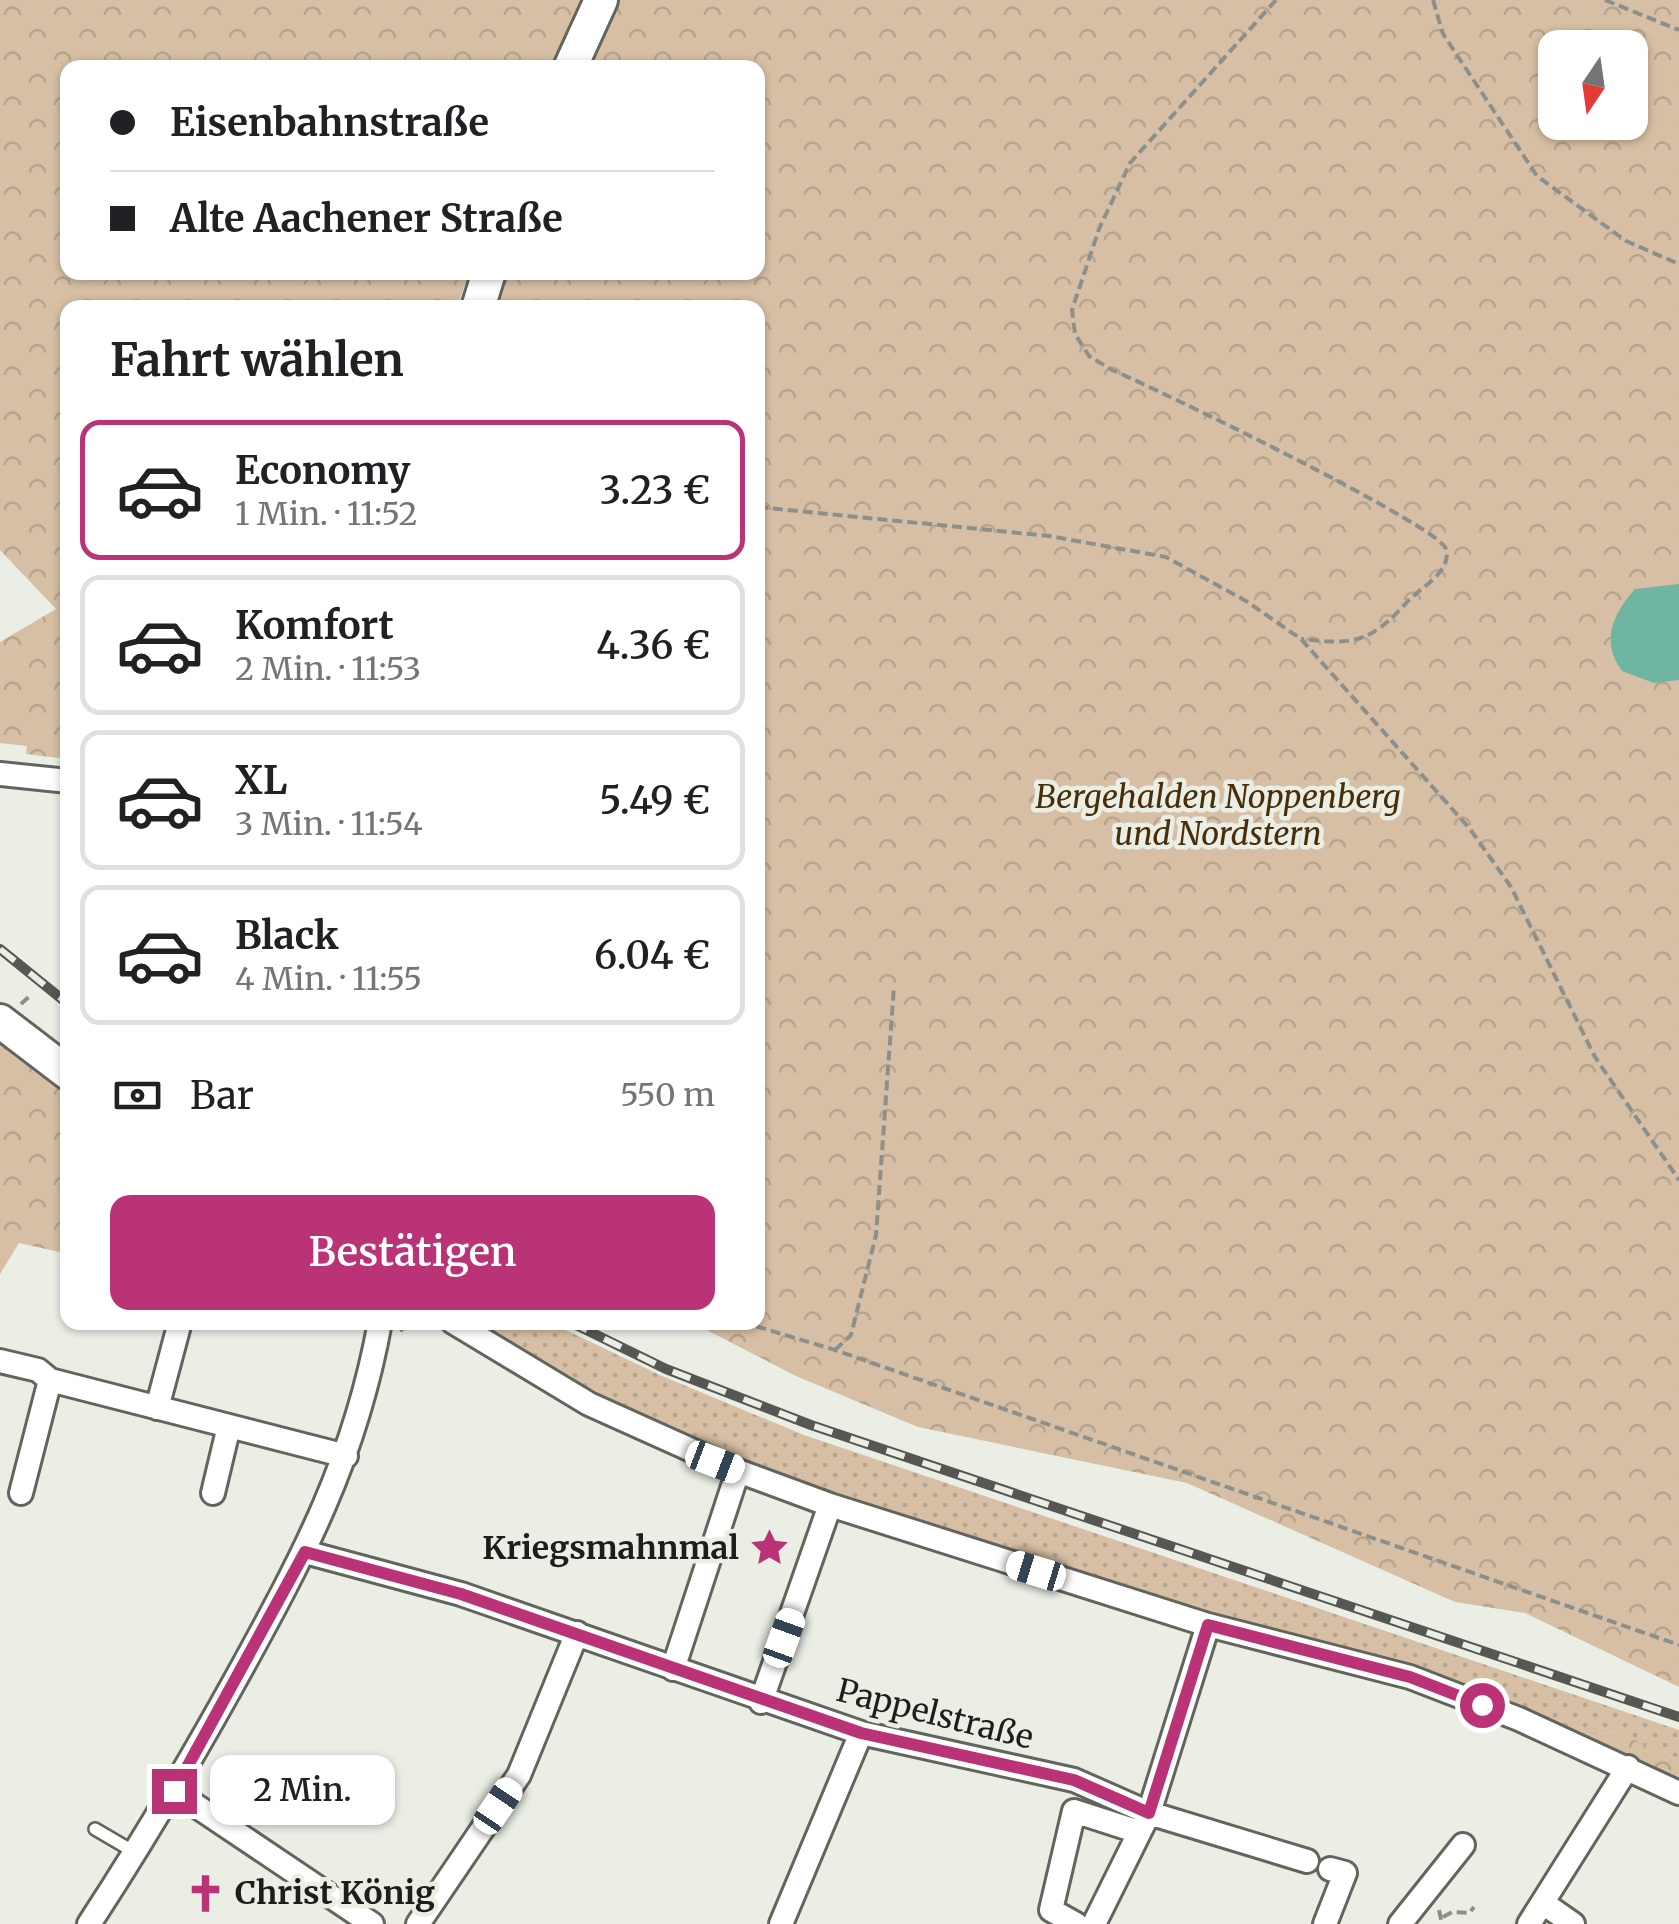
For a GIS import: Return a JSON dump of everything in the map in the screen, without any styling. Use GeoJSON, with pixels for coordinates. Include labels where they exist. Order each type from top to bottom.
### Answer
{"type":"FeatureCollection","features":[{"type":"Feature","properties":{"kind":"street"},"geometry":{"type":"LineString","coordinates":[[574,60],[600,0]]}},
{"type":"Feature","properties":{"kind":"street"},"geometry":{"type":"LineString","coordinates":[[0,774],[60,780]]}},
{"type":"Feature","properties":{"kind":"street"},"geometry":{"type":"LineString","coordinates":[[0,1021],[60,1068]]}},
{"type":"Feature","properties":{"kind":"street"},"geometry":{"type":"LineString","coordinates":[[157,1408],[178,1330]]}},
{"type":"Feature","properties":{"kind":"street"},"geometry":{"type":"LineString","coordinates":[[89,1924],[174,1791],[305,1552],[346,1456],[378,1330]]}},
{"type":"Feature","properties":{"kind":"street"},"geometry":{"type":"LineString","coordinates":[[466,1330],[589,1404],[738,1472],[1208,1625],[1410,1677],[1628,1768],[1679,1794]]}},
{"type":"Feature","properties":{"kind":"street"},"geometry":{"type":"LineString","coordinates":[[0,1361],[38,1370],[50,1380],[346,1456]]}},
{"type":"Feature","properties":{"kind":"street"},"geometry":{"type":"LineString","coordinates":[[21,1492],[50,1380]]}},
{"type":"Feature","properties":{"kind":"street"},"geometry":{"type":"LineString","coordinates":[[213,1492],[230,1426]]}},
{"type":"Feature","properties":{"kind":"street"},"geometry":{"type":"LineString","coordinates":[[673,1669],[738,1472]]}},
{"type":"Feature","properties":{"kind":"street"},"geometry":{"type":"LineString","coordinates":[[761,1702],[830,1505]]}},
{"type":"Feature","properties":{"kind":"street","name":"Pappelstraße"},"geometry":{"type":"LineString","coordinates":[[305,1552],[461,1594],[748,1692],[761,1702],[861,1733],[1074,1780],[1144,1822]]}},
{"type":"Feature","properties":{"kind":"street"},"geometry":{"type":"LineString","coordinates":[[1094,1924],[1144,1822],[1208,1625]]}},
{"type":"Feature","properties":{"kind":"street"},"geometry":{"type":"LineString","coordinates":[[418,1924],[520,1774],[578,1633]]}},
{"type":"Feature","properties":{"kind":"street"},"geometry":{"type":"LineString","coordinates":[[781,1924],[861,1733]]}},
{"type":"Feature","properties":{"kind":"street"},"geometry":{"type":"LineString","coordinates":[[1530,1924],[1628,1768]]}},
{"type":"Feature","properties":{"kind":"street"},"geometry":{"type":"LineString","coordinates":[[174,1791],[372,1924]]}},
{"type":"Feature","properties":{"kind":"street"},"geometry":{"type":"LineString","coordinates":[[1076,1924],[1051,1910],[1074,1810],[1144,1822],[1307,1861]]}},
{"type":"Feature","properties":{"kind":"street"},"geometry":{"type":"LineString","coordinates":[[1400,1924],[1463,1845]]}},
{"type":"Feature","properties":{"kind":"street"},"geometry":{"type":"LineString","coordinates":[[1325,1924],[1345,1874],[1330,1869]]}},
{"type":"Feature","properties":{"kind":"street"},"geometry":{"type":"LineString","coordinates":[[1543,1903],[1573,1924]]}},
{"type":"Feature","properties":{"kind":"lane"},"geometry":{"type":"LineString","coordinates":[[94,1829],[136,1853]]}},
{"type":"Feature","properties":{"kind":"path"},"geometry":{"type":"LineString","coordinates":[[1276,0],[1130,163],[1099,229],[1072,310],[1076,334],[1089,356],[1440,538],[1446,550],[1444,565],[1388,623],[1348,644],[1300,639]]}},
{"type":"Feature","properties":{"kind":"path"},"geometry":{"type":"LineString","coordinates":[[1432,0],[1443,34],[1537,176],[1626,241],[1679,264]]}},
{"type":"Feature","properties":{"kind":"path"},"geometry":{"type":"LineString","coordinates":[[1605,0],[1679,30]]}},
{"type":"Feature","properties":{"kind":"path"},"geometry":{"type":"LineString","coordinates":[[765,508],[1049,536],[1166,556],[1246,601],[1300,639],[1423,775],[1511,887],[1595,1057],[1679,1180]]}},
{"type":"Feature","properties":{"kind":"path"},"geometry":{"type":"LineString","coordinates":[[836,1350],[850,1335],[876,1235],[883,1185],[881,1114],[894,986]]}},
{"type":"Feature","properties":{"kind":"path"},"geometry":{"type":"LineString","coordinates":[[765,1329],[836,1350],[1679,1644]]}},
{"type":"Feature","properties":{"kind":"path"},"geometry":{"type":"LineString","coordinates":[[1443,1916],[1468,1913],[1474,1907]]}},
{"type":"Feature","properties":{"kind":"green space"},"geometry":{"type":"Polygon","coordinates":[[[0,0],[580,0],[553,60],[60,60],[60,280],[467,280],[459,300],[60,300],[60,758],[26,754],[27,746],[0,743],[0,642],[56,609],[0,550],[0,0]]]}},
{"type":"Feature","properties":{"kind":"green space","name":"Bergehalden Noppenberg und Nordstern"},"geometry":{"type":"Polygon","coordinates":[[[608,0],[1679,0],[1679,1687],[1525,1613],[1455,1602],[1187,1483],[918,1427],[796,1376],[707,1330],[765,1330],[765,300],[486,300],[493,280],[765,280],[765,60],[581,60],[608,0]]]}},
{"type":"Feature","properties":{"kind":"green space"},"geometry":{"type":"Polygon","coordinates":[[[0,1042],[60,1089],[60,1252],[19,1243],[0,1274],[0,1042]]]}},
{"type":"Feature","properties":{"kind":"green space"},"geometry":{"type":"Polygon","coordinates":[[[485,1330],[566,1330],[662,1376],[804,1435],[1679,1730],[1679,1759],[1618,1732],[1582,1735],[1484,1695],[834,1499],[615,1406],[485,1330]]]}},
{"type":"Feature","properties":{"kind":"green space"},"geometry":{"type":"Polygon","coordinates":[[[1618,1732],[1679,1759],[1679,1784],[1582,1735],[1618,1732]]]}},
{"type":"Feature","properties":{"kind":"shaded area"},"geometry":{"type":"Polygon","coordinates":[[[1679,584],[1679,680],[1654,683],[1622,671],[1615,660],[1611,638],[1621,608],[1635,589],[1679,584]]]}},
{"type":"Feature","properties":{"kind":"railway"},"geometry":{"type":"LineString","coordinates":[[0,949],[60,998]]}},
{"type":"Feature","properties":{"kind":"railway"},"geometry":{"type":"LineString","coordinates":[[586,1330],[666,1369],[811,1425],[1679,1717]]}},
{"type":"Feature","properties":{"kind":"place","name":"Kriegsmahnmal"},"geometry":{"type":"Point","coordinates":[769,1548]}},
{"type":"Feature","properties":{"kind":"place","name":"Christ König"},"geometry":{"type":"Point","coordinates":[205,1893]}},
{"type":"Feature","properties":{"kind":"route"},"geometry":{"type":"LineString","coordinates":[[174,1791],[305,1552],[461,1594],[748,1692],[761,1702],[861,1733],[1074,1780],[1149,1813],[1208,1625],[1410,1677],[1482,1705]]}}]}
